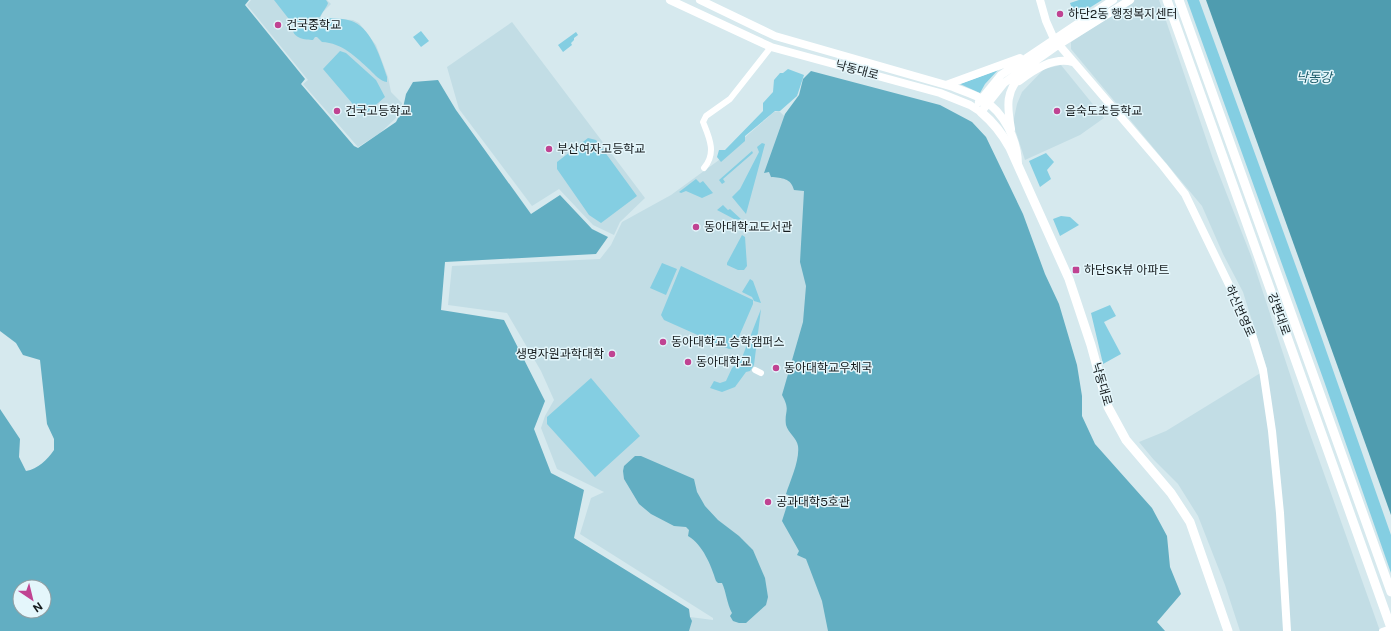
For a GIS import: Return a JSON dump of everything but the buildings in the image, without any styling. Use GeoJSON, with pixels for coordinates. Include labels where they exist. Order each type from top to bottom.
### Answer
{"type":"FeatureCollection","features":[{"type":"Feature","properties":{"kind":"main road","name":"강변대로"},"geometry":{"type":"LineString","coordinates":[[1167,0],[1391,628]]}},
{"type":"Feature","properties":{"kind":"main road","name":"강변대로"},"geometry":{"type":"LineString","coordinates":[[1179,0],[1391,592]]}},
{"type":"Feature","properties":{"kind":"main road","name":"낙동대로"},"geometry":{"type":"LineString","coordinates":[[978,110],[992,121],[1002,132],[1069,279],[1091,345],[1108,407],[1126,440],[1171,493],[1190,522],[1228,631]]}},
{"type":"Feature","properties":{"kind":"street","name":"낙동대로"},"geometry":{"type":"LineString","coordinates":[[670,0],[771,47],[940,93],[978,110]]}},
{"type":"Feature","properties":{"kind":"street","name":"낙동대로"},"geometry":{"type":"LineString","coordinates":[[700,0],[774,36],[946,85],[984,101],[1003,119],[1012,136],[1018,153],[1018,168]]}},
{"type":"Feature","properties":{"kind":"street","name":"하신번영로"},"geometry":{"type":"LineString","coordinates":[[1040,0],[1046,21],[1056,42],[1186,194],[1250,328],[1263,370],[1272,431],[1280,513],[1287,631]]}},
{"type":"Feature","properties":{"kind":"street"},"geometry":{"type":"LineString","coordinates":[[978,110],[1001,75],[1032,58],[1056,42],[1113,0]]}},
{"type":"Feature","properties":{"kind":"street"},"geometry":{"type":"LineString","coordinates":[[1056,42],[1130,0]]}},
{"type":"Feature","properties":{"kind":"street"},"geometry":{"type":"LineString","coordinates":[[704,168],[710,158],[712,147],[703,122],[704,119],[711,112],[730,99],[771,47],[774,36]]}},
{"type":"Feature","properties":{"kind":"street"},"geometry":{"type":"LineString","coordinates":[[946,85],[987,69],[1032,58]]}},
{"type":"Feature","properties":{"kind":"street"},"geometry":{"type":"LineString","coordinates":[[1012,136],[1008,100],[1014,85],[1032,58]]}},
{"type":"Feature","properties":{"kind":"street"},"geometry":{"type":"LineString","coordinates":[[1014,85],[1033,71],[1050,63],[1065,60],[1073,62]]}},
{"type":"Feature","properties":{"kind":"street","name":"강변대로"},"geometry":{"type":"LineString","coordinates":[[1382,631],[1391,628]]}},
{"type":"Feature","properties":{"kind":"shaded area"},"geometry":{"type":"Polygon","coordinates":[[[0,0],[249,0],[245,5],[305,79],[301,84],[354,146],[358,148],[396,122],[403,108],[406,94],[413,82],[438,80],[456,110],[531,214],[560,195],[592,229],[608,237],[596,254],[445,262],[441,310],[504,320],[545,401],[534,429],[551,473],[584,490],[574,538],[689,609],[692,621],[689,631],[0,631],[0,409],[20,439],[19,457],[26,471],[42,464],[54,450],[54,439],[47,424],[40,360],[23,355],[16,343],[0,331],[0,0]]]}},
{"type":"Feature","properties":{"kind":"shaded area"},"geometry":{"type":"Polygon","coordinates":[[[251,0],[327,0],[331,4],[323,12],[320,18],[353,20],[359,23],[376,45],[388,77],[391,92],[402,103],[402,108],[395,119],[380,133],[358,147],[303,84],[308,80],[247,5],[251,0]]]}},
{"type":"Feature","properties":{"kind":"shaded area"},"geometry":{"type":"Polygon","coordinates":[[[274,0],[326,0],[328,3],[320,17],[311,19],[345,19],[350,20],[360,26],[366,31],[375,46],[387,77],[387,82],[378,78],[365,65],[342,48],[322,42],[317,37],[310,40],[296,36],[293,31],[293,27],[309,19],[295,24],[292,23],[274,0]]]}},
{"type":"Feature","properties":{"kind":"shaded area"},"geometry":{"type":"Polygon","coordinates":[[[1079,0],[1102,0],[1075,17],[1070,3],[1079,0]]]}},
{"type":"Feature","properties":{"kind":"shaded area"},"geometry":{"type":"Polygon","coordinates":[[[1135,0],[1159,0],[1213,159],[1251,256],[1306,423],[1380,631],[1240,631],[1225,585],[1198,516],[1178,484],[1154,460],[1139,442],[1166,431],[1267,369],[1243,292],[1223,254],[1202,206],[1071,49],[1071,42],[1135,0]]]}},
{"type":"Feature","properties":{"kind":"shaded area"},"geometry":{"type":"Polygon","coordinates":[[[1187,0],[1199,0],[1314,316],[1391,535],[1391,573],[1324,381],[1187,0]]]}},
{"type":"Feature","properties":{"kind":"shaded area","name":"부산여자고등학교"},"geometry":{"type":"Polygon","coordinates":[[[512,22],[645,198],[620,222],[614,235],[593,225],[559,189],[532,206],[459,109],[447,67],[512,22]]]}},
{"type":"Feature","properties":{"kind":"shaded area"},"geometry":{"type":"Polygon","coordinates":[[[421,31],[429,41],[421,47],[413,37],[421,31]]]}},
{"type":"Feature","properties":{"kind":"shaded area"},"geometry":{"type":"Polygon","coordinates":[[[576,32],[578,35],[571,43],[572,45],[563,52],[558,45],[576,32]]]}},
{"type":"Feature","properties":{"kind":"shaded area"},"geometry":{"type":"Polygon","coordinates":[[[340,51],[346,53],[376,80],[385,97],[363,116],[323,69],[340,51]]]}},
{"type":"Feature","properties":{"kind":"shaded area","name":"을숙도초등학교"},"geometry":{"type":"Polygon","coordinates":[[[1061,65],[1104,118],[1080,135],[1025,160],[1013,123],[1017,104],[1022,92],[1044,69],[1061,65]]]}},
{"type":"Feature","properties":{"kind":"shaded area"},"geometry":{"type":"Polygon","coordinates":[[[788,69],[804,75],[797,96],[780,111],[775,111],[745,136],[745,141],[721,162],[717,157],[719,150],[725,150],[763,111],[763,103],[773,92],[774,80],[780,73],[783,73],[788,69]]]}},
{"type":"Feature","properties":{"kind":"shaded area"},"geometry":{"type":"Polygon","coordinates":[[[998,70],[985,84],[980,93],[960,84],[998,70]]]}},
{"type":"Feature","properties":{"kind":"shaded area"},"geometry":{"type":"Polygon","coordinates":[[[811,71],[940,105],[972,122],[986,137],[1023,214],[1045,274],[1059,304],[1077,365],[1082,396],[1082,416],[1095,444],[1152,508],[1167,536],[1170,567],[1181,594],[1157,622],[1165,631],[828,631],[822,601],[806,559],[797,555],[799,551],[782,521],[790,496],[786,494],[798,458],[797,443],[786,425],[787,408],[782,395],[803,322],[806,286],[800,262],[804,191],[794,190],[791,183],[786,179],[771,177],[769,172],[764,173],[785,114],[799,95],[803,79],[811,71]]]}},
{"type":"Feature","properties":{"kind":"shaded area","name":"동아대학교 승학캠퍼스"},"geometry":{"type":"Polygon","coordinates":[[[779,111],[806,137],[808,559],[823,602],[830,631],[686,631],[690,617],[713,620],[713,618],[580,534],[591,498],[604,492],[557,469],[541,428],[545,416],[554,400],[541,371],[507,313],[448,305],[452,266],[600,259],[611,245],[622,222],[671,195],[719,160],[774,112],[779,111]]]}},
{"type":"Feature","properties":{"kind":"shaded area"},"geometry":{"type":"Polygon","coordinates":[[[588,138],[596,140],[637,196],[601,223],[589,215],[557,169],[557,162],[588,138]]]}},
{"type":"Feature","properties":{"kind":"shaded area"},"geometry":{"type":"Polygon","coordinates":[[[762,143],[765,144],[746,214],[732,197],[740,189],[759,152],[757,147],[762,143]]]}},
{"type":"Feature","properties":{"kind":"shaded area"},"geometry":{"type":"Polygon","coordinates":[[[752,151],[753,153],[723,179],[725,182],[722,184],[719,180],[752,151]]]}},
{"type":"Feature","properties":{"kind":"shaded area"},"geometry":{"type":"Polygon","coordinates":[[[1046,153],[1054,162],[1047,170],[1051,179],[1040,187],[1029,161],[1046,153]]]}},
{"type":"Feature","properties":{"kind":"shaded area"},"geometry":{"type":"Polygon","coordinates":[[[696,179],[700,183],[703,181],[713,193],[702,198],[686,191],[681,193],[679,192],[696,179]]]}},
{"type":"Feature","properties":{"kind":"shaded area"},"geometry":{"type":"Polygon","coordinates":[[[723,205],[742,220],[734,219],[717,210],[723,205]]]}},
{"type":"Feature","properties":{"kind":"shaded area"},"geometry":{"type":"Polygon","coordinates":[[[1061,216],[1070,217],[1079,225],[1060,236],[1053,219],[1061,216]]]}},
{"type":"Feature","properties":{"kind":"shaded area"},"geometry":{"type":"Polygon","coordinates":[[[742,235],[745,237],[747,266],[744,270],[738,270],[727,265],[727,263],[742,235]]]}},
{"type":"Feature","properties":{"kind":"shaded area"},"geometry":{"type":"Polygon","coordinates":[[[662,263],[677,269],[666,295],[650,288],[662,263]]]}},
{"type":"Feature","properties":{"kind":"shaded area"},"geometry":{"type":"Polygon","coordinates":[[[681,266],[753,300],[753,304],[734,348],[729,349],[664,320],[661,315],[681,266]]]}},
{"type":"Feature","properties":{"kind":"shaded area"},"geometry":{"type":"Polygon","coordinates":[[[750,279],[753,281],[761,303],[754,301],[752,297],[742,292],[750,279]]]}},
{"type":"Feature","properties":{"kind":"shaded area"},"geometry":{"type":"Polygon","coordinates":[[[1110,305],[1116,316],[1104,322],[1121,354],[1103,364],[1091,313],[1110,305]]]}},
{"type":"Feature","properties":{"kind":"shaded area"},"geometry":{"type":"Polygon","coordinates":[[[761,309],[754,365],[750,371],[746,372],[735,387],[722,392],[710,388],[714,381],[720,383],[726,381],[732,368],[741,360],[761,309]]]}},
{"type":"Feature","properties":{"kind":"shaded area"},"geometry":{"type":"Polygon","coordinates":[[[591,378],[640,436],[595,477],[547,424],[547,417],[591,378]]]}},
{"type":"Feature","properties":{"kind":"shaded area"},"geometry":{"type":"Polygon","coordinates":[[[635,456],[641,456],[694,479],[697,492],[705,506],[718,520],[739,536],[753,550],[765,578],[768,597],[766,605],[746,623],[733,621],[730,616],[732,613],[722,583],[718,583],[716,581],[712,568],[702,550],[688,536],[689,530],[686,527],[674,526],[651,514],[639,504],[624,479],[623,471],[624,466],[635,456]]]}},
{"type":"Feature","properties":{"kind":"water","name":"낙동강"},"geometry":{"type":"Polygon","coordinates":[[[1206,0],[1391,0],[1391,515],[1206,0]]]}},
{"type":"Feature","properties":{"kind":"place","name":"하단2동 행정복지센터"},"geometry":{"type":"Point","coordinates":[1060,14]}},
{"type":"Feature","properties":{"kind":"place","name":"건국중학교"},"geometry":{"type":"Point","coordinates":[278,25]}},
{"type":"Feature","properties":{"kind":"place","name":"건국고등학교"},"geometry":{"type":"Point","coordinates":[337,111]}},
{"type":"Feature","properties":{"kind":"place","name":"을숙도초등학교"},"geometry":{"type":"Point","coordinates":[1057,111]}},
{"type":"Feature","properties":{"kind":"place","name":"부산여자고등학교"},"geometry":{"type":"Point","coordinates":[549,149]}},
{"type":"Feature","properties":{"kind":"place","name":"동아대학교도서관"},"geometry":{"type":"Point","coordinates":[696,227]}},
{"type":"Feature","properties":{"kind":"place","name":"하단SK뷰 아파트"},"geometry":{"type":"Point","coordinates":[1076,270]}},
{"type":"Feature","properties":{"kind":"place","name":"동아대학교 승학캠퍼스"},"geometry":{"type":"Point","coordinates":[663,342]}},
{"type":"Feature","properties":{"kind":"place","name":"생명자원과학대학"},"geometry":{"type":"Point","coordinates":[612,354]}},
{"type":"Feature","properties":{"kind":"place","name":"동아대학교"},"geometry":{"type":"Point","coordinates":[688,362]}},
{"type":"Feature","properties":{"kind":"place","name":"동아대학교우체국"},"geometry":{"type":"Point","coordinates":[776,368]}},
{"type":"Feature","properties":{"kind":"place","name":"공과대학5호관"},"geometry":{"type":"Point","coordinates":[768,502]}}]}
